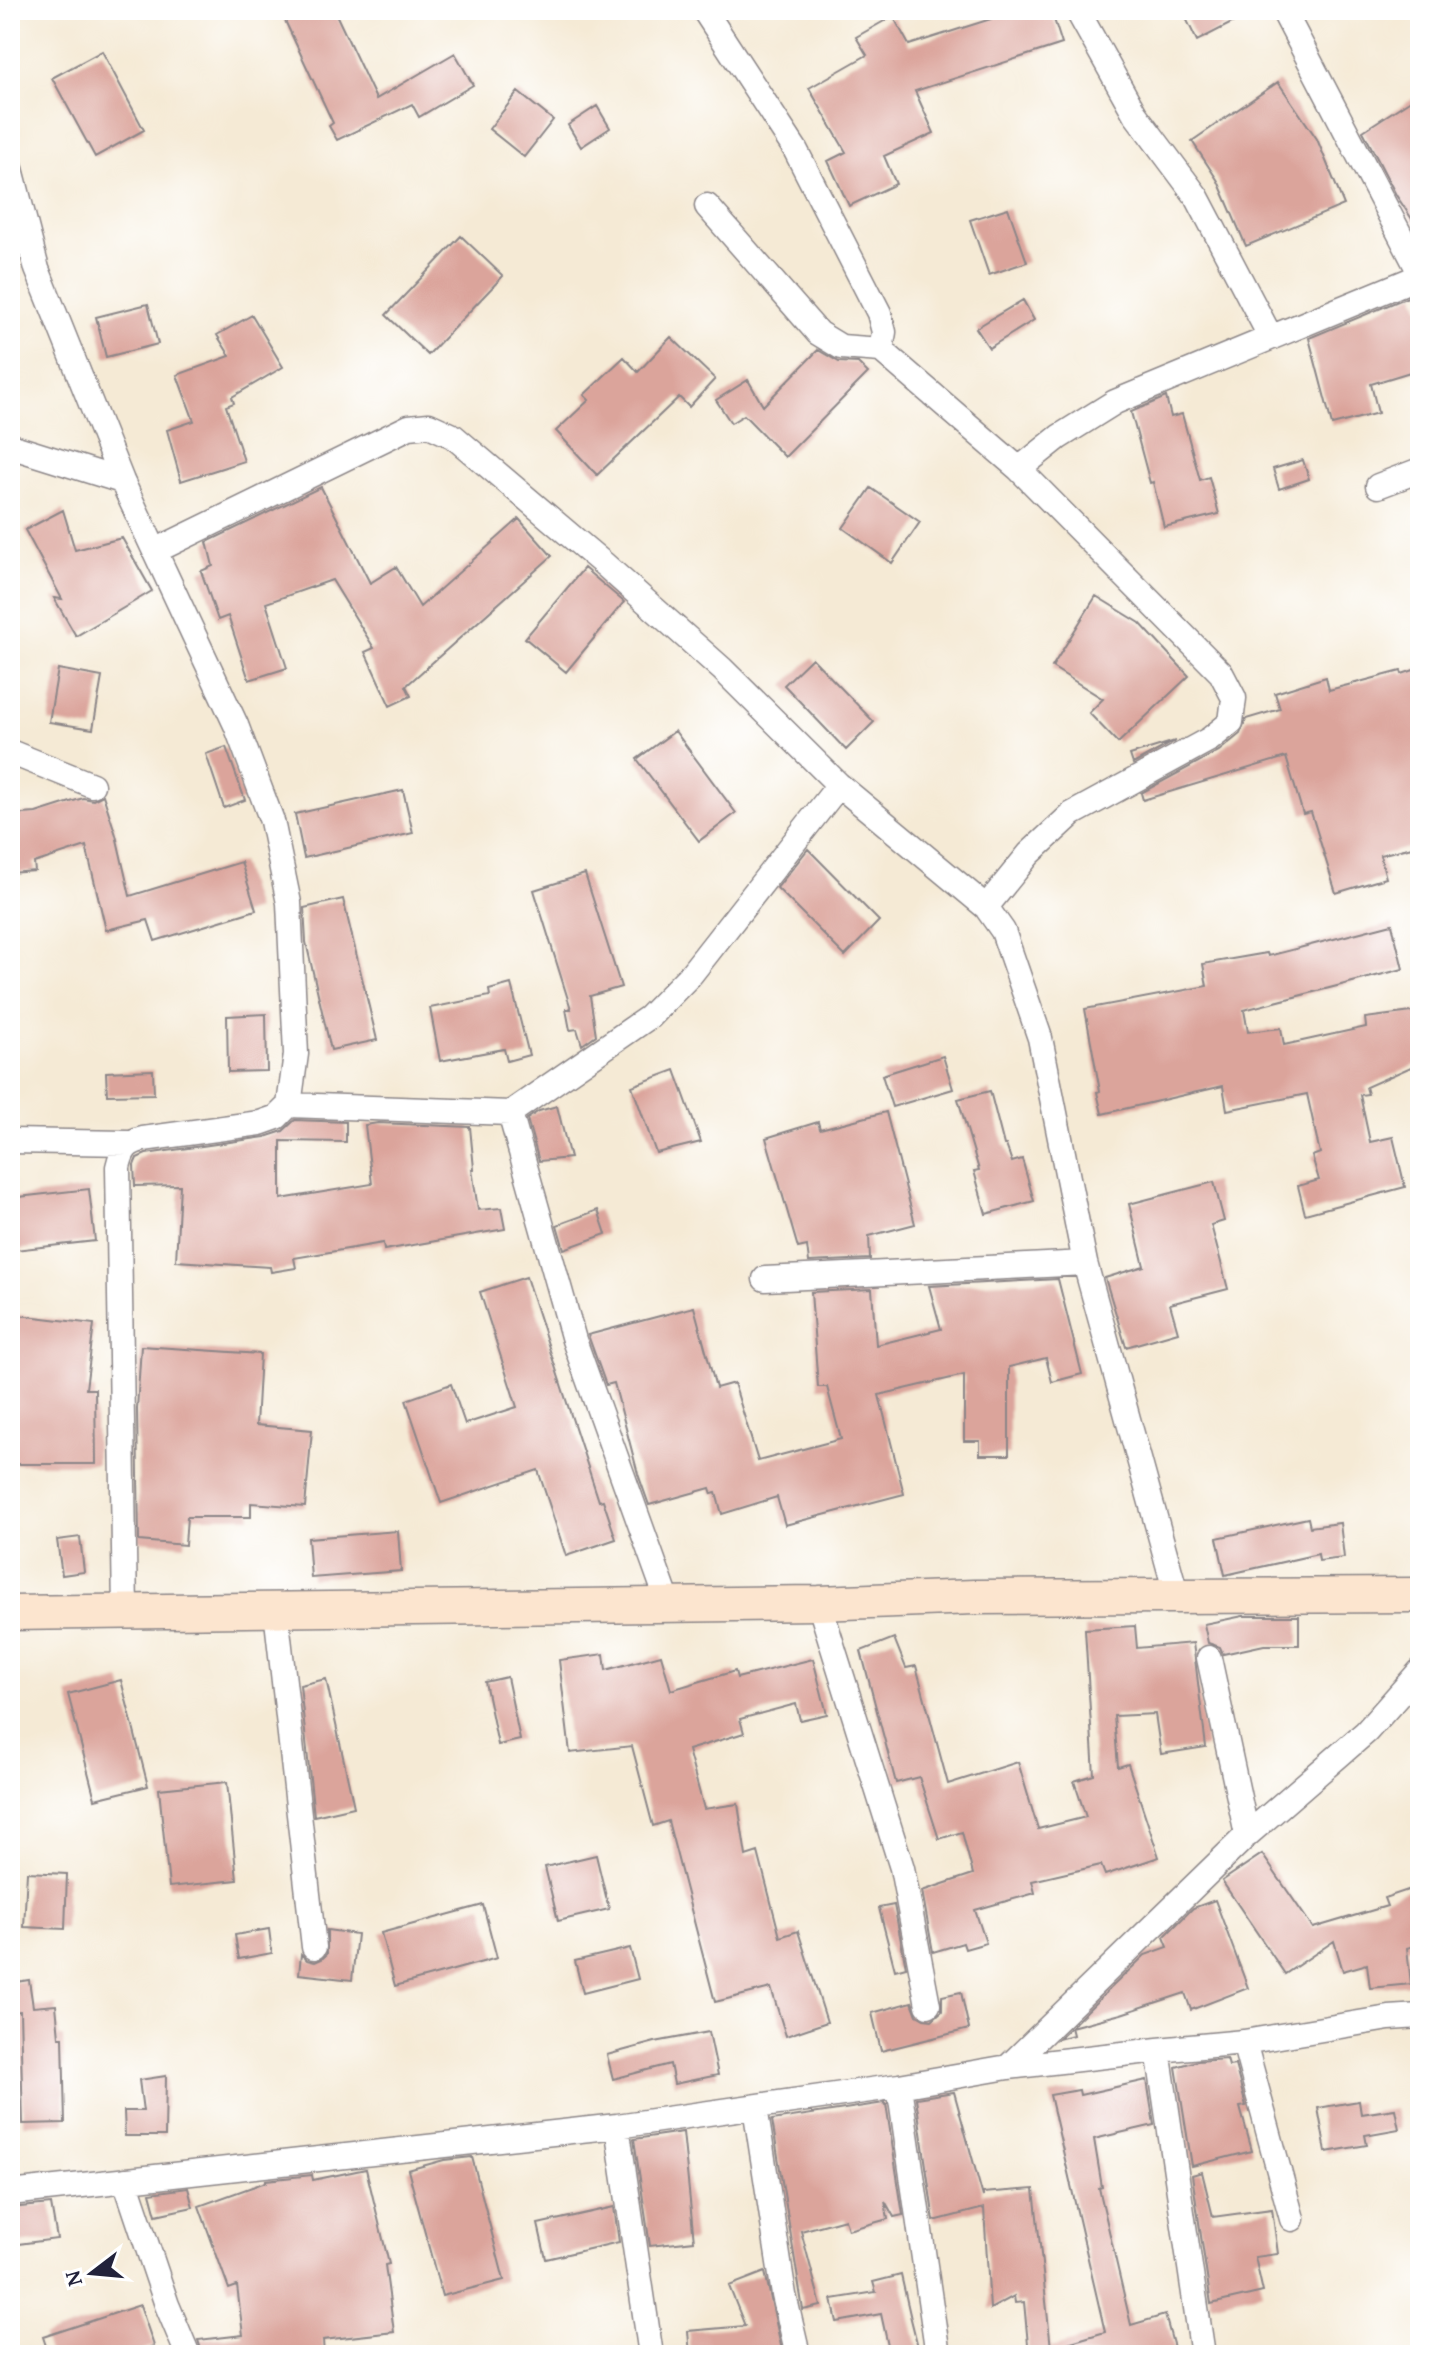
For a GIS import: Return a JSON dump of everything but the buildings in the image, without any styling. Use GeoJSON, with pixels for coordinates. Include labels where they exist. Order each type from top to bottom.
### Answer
{"type":"FeatureCollection","features":[{"type":"Feature","properties":{"kind":"main road"},"geometry":{"type":"LineString","coordinates":[[10,1613],[819,1603],[974,1597],[1420,1595]]}},
{"type":"Feature","properties":{"kind":"street"},"geometry":{"type":"LineString","coordinates":[[704,10],[795,149],[879,313],[884,332],[881,350]]}},
{"type":"Feature","properties":{"kind":"street"},"geometry":{"type":"LineString","coordinates":[[1077,10],[1135,114],[1197,197],[1270,336]]}},
{"type":"Feature","properties":{"kind":"street"},"geometry":{"type":"LineString","coordinates":[[1019,469],[1059,437],[1115,402],[1420,274],[1283,10]]}},
{"type":"Feature","properties":{"kind":"street"},"geometry":{"type":"LineString","coordinates":[[10,165],[37,269],[122,481],[236,725],[272,821],[289,903],[296,1054],[289,1105],[277,1117],[260,1123],[128,1143],[10,1141]]}},
{"type":"Feature","properties":{"kind":"street"},"geometry":{"type":"LineString","coordinates":[[707,206],[818,333],[841,347],[881,350],[1019,469],[1221,673],[1234,698],[1231,722],[1210,739],[1072,814],[1029,854],[986,907]]}},
{"type":"Feature","properties":{"kind":"street"},"geometry":{"type":"LineString","coordinates":[[155,551],[409,427],[429,425],[453,436],[605,565],[722,669],[839,785],[986,907],[1003,931],[1040,1038],[1085,1263],[1177,1597]]}},
{"type":"Feature","properties":{"kind":"street"},"geometry":{"type":"LineString","coordinates":[[10,446],[122,481]]}},
{"type":"Feature","properties":{"kind":"street"},"geometry":{"type":"LineString","coordinates":[[1378,486],[1420,470]]}},
{"type":"Feature","properties":{"kind":"street"},"geometry":{"type":"LineString","coordinates":[[10,752],[92,785]]}},
{"type":"Feature","properties":{"kind":"street"},"geometry":{"type":"LineString","coordinates":[[289,1105],[510,1113],[649,1017],[691,974],[839,785]]}},
{"type":"Feature","properties":{"kind":"street"},"geometry":{"type":"LineString","coordinates":[[510,1113],[574,1340],[669,1605]]}},
{"type":"Feature","properties":{"kind":"street"},"geometry":{"type":"LineString","coordinates":[[125,1612],[118,1167],[121,1153],[128,1143]]}},
{"type":"Feature","properties":{"kind":"street"},"geometry":{"type":"LineString","coordinates":[[765,1279],[1085,1263]]}},
{"type":"Feature","properties":{"kind":"street"},"geometry":{"type":"LineString","coordinates":[[819,1603],[902,1868],[928,2005]]}},
{"type":"Feature","properties":{"kind":"street"},"geometry":{"type":"LineString","coordinates":[[276,1611],[314,1947]]}},
{"type":"Feature","properties":{"kind":"street"},"geometry":{"type":"LineString","coordinates":[[1209,1658],[1247,1835]]}},
{"type":"Feature","properties":{"kind":"street"},"geometry":{"type":"LineString","coordinates":[[1008,2067],[1247,1835],[1366,1732],[1420,1671]]}},
{"type":"Feature","properties":{"kind":"street"},"geometry":{"type":"LineString","coordinates":[[10,2193],[617,2126],[899,2086],[1008,2067],[1244,2042],[1389,2018],[1420,2016]]}},
{"type":"Feature","properties":{"kind":"street"},"geometry":{"type":"LineString","coordinates":[[1244,2042],[1292,2219]]}},
{"type":"Feature","properties":{"kind":"street"},"geometry":{"type":"LineString","coordinates":[[1158,2050],[1203,2355]]}},
{"type":"Feature","properties":{"kind":"street"},"geometry":{"type":"LineString","coordinates":[[899,2086],[938,2355]]}},
{"type":"Feature","properties":{"kind":"street"},"geometry":{"type":"LineString","coordinates":[[755,2107],[784,2295],[798,2355]]}},
{"type":"Feature","properties":{"kind":"street"},"geometry":{"type":"LineString","coordinates":[[617,2126],[651,2355]]}},
{"type":"Feature","properties":{"kind":"street"},"geometry":{"type":"LineString","coordinates":[[125,2180],[167,2305],[188,2355]]}}]}
